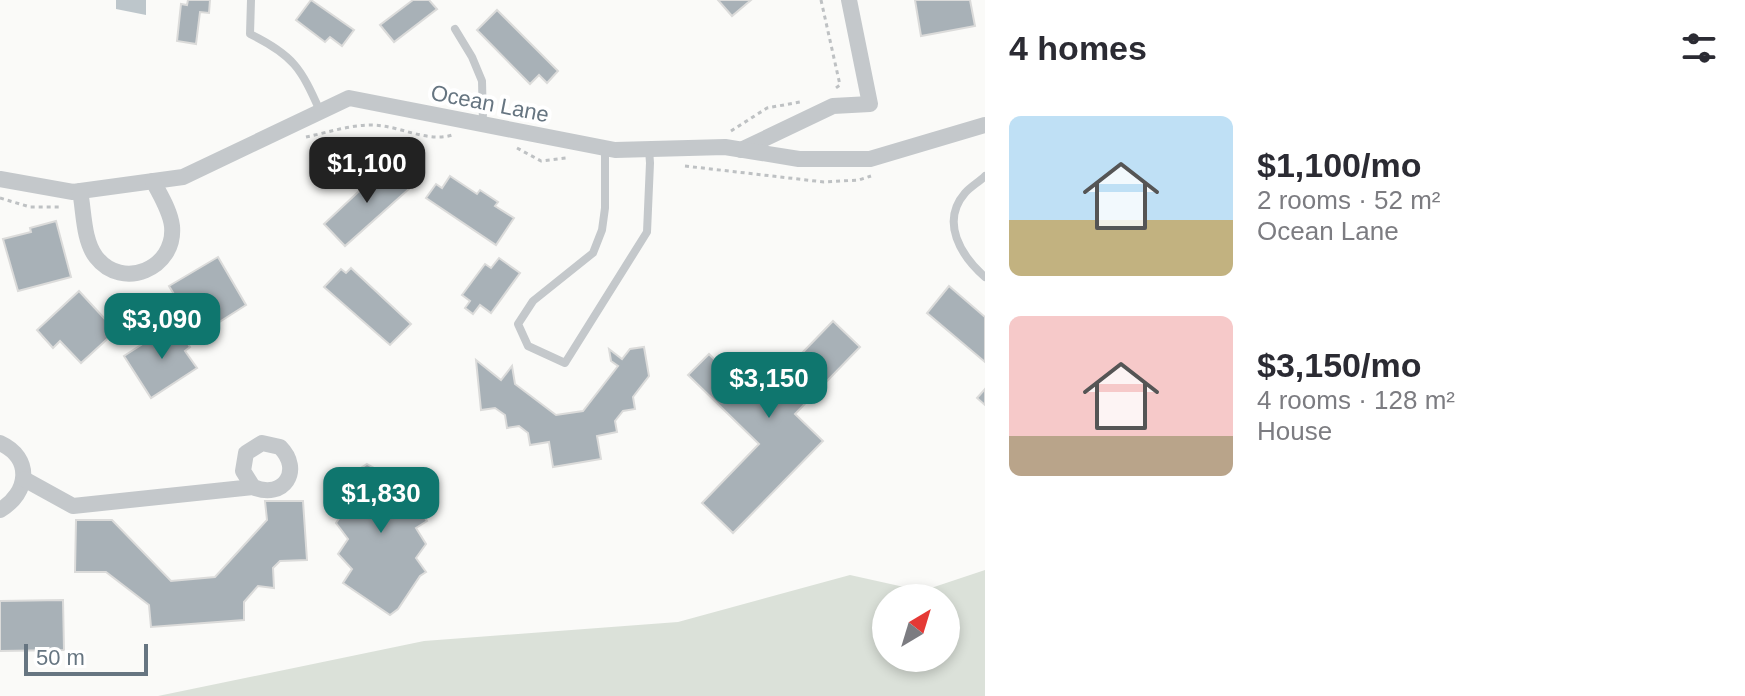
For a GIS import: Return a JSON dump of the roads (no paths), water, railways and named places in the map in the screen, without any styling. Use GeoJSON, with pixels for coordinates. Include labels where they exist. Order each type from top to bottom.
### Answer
{"type":"FeatureCollection","features":[{"type":"Feature","properties":{"kind":"street"},"geometry":{"type":"LineString","coordinates":[[741,150],[833,106],[870,104],[849,0]]}},
{"type":"Feature","properties":{"kind":"street","name":"Ocean Lane"},"geometry":{"type":"LineString","coordinates":[[0,179],[82,199],[153,181],[183,177],[349,98],[605,152],[714,147],[799,159],[870,159],[985,125]]}},
{"type":"Feature","properties":{"kind":"street"},"geometry":{"type":"LineString","coordinates":[[82,199],[90,246],[97,258],[109,269],[123,274],[142,273],[160,260],[171,242],[172,226],[167,208],[153,181]]}},
{"type":"Feature","properties":{"kind":"street"},"geometry":{"type":"LineString","coordinates":[[0,443],[15,453],[22,465],[24,479],[12,503],[0,510]]}},
{"type":"Feature","properties":{"kind":"street"},"geometry":{"type":"LineString","coordinates":[[24,479],[73,506],[253,487]]}},
{"type":"Feature","properties":{"kind":"lane"},"geometry":{"type":"LineString","coordinates":[[251,0],[250,34],[279,48],[303,73],[320,112]]}},
{"type":"Feature","properties":{"kind":"lane"},"geometry":{"type":"LineString","coordinates":[[455,29],[482,81],[483,124]]}},
{"type":"Feature","properties":{"kind":"lane"},"geometry":{"type":"LineString","coordinates":[[605,152],[605,208],[602,230],[593,253],[533,301],[518,324],[528,346],[565,363],[647,232],[649,149]]}},
{"type":"Feature","properties":{"kind":"lane"},"geometry":{"type":"LineString","coordinates":[[985,176],[964,194],[953,215],[954,236],[972,266],[985,277]]}}]}
